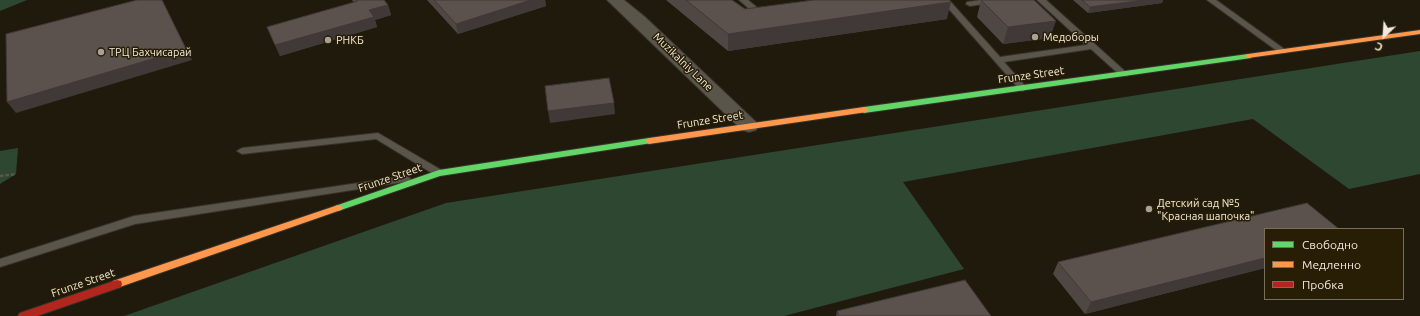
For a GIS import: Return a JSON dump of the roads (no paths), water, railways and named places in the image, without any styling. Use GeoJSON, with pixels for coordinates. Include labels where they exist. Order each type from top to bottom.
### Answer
{"type":"FeatureCollection","features":[{"type":"Feature","properties":{"kind":"main road","name":"Frunze Street"},"geometry":{"type":"LineString","coordinates":[[24,316],[439,173],[749,126],[1420,32]]}},
{"type":"Feature","properties":{"kind":"street","name":"Muzikalniy Lane"},"geometry":{"type":"LineString","coordinates":[[616,0],[639,20],[749,126]]}},
{"type":"Feature","properties":{"kind":"lane"},"geometry":{"type":"LineString","coordinates":[[743,0],[756,10]]}},
{"type":"Feature","properties":{"kind":"lane"},"geometry":{"type":"LineString","coordinates":[[944,0],[1023,88]]}},
{"type":"Feature","properties":{"kind":"lane"},"geometry":{"type":"LineString","coordinates":[[970,4],[996,0]]}},
{"type":"Feature","properties":{"kind":"lane"},"geometry":{"type":"LineString","coordinates":[[1041,0],[1124,74]]}},
{"type":"Feature","properties":{"kind":"lane"},"geometry":{"type":"LineString","coordinates":[[1211,0],[1283,51]]}},
{"type":"Feature","properties":{"kind":"lane"},"geometry":{"type":"LineString","coordinates":[[998,60],[1093,46]]}},
{"type":"Feature","properties":{"kind":"lane"},"geometry":{"type":"LineString","coordinates":[[242,151],[378,136],[439,173]]}},
{"type":"Feature","properties":{"kind":"lane"},"geometry":{"type":"LineString","coordinates":[[0,263],[134,220],[439,173]]}},
{"type":"Feature","properties":{"kind":"place","name":"Медоборы"},"geometry":{"type":"Point","coordinates":[1035,37]}},
{"type":"Feature","properties":{"kind":"place","name":"РНКБ"},"geometry":{"type":"Point","coordinates":[328,40]}},
{"type":"Feature","properties":{"kind":"place","name":"ТРЦ Бахчисарай"},"geometry":{"type":"Point","coordinates":[101,52]}},
{"type":"Feature","properties":{"kind":"place","name":"Детский сад №5 \"Красная шапочка\""},"geometry":{"type":"Point","coordinates":[1149,209]}}]}
